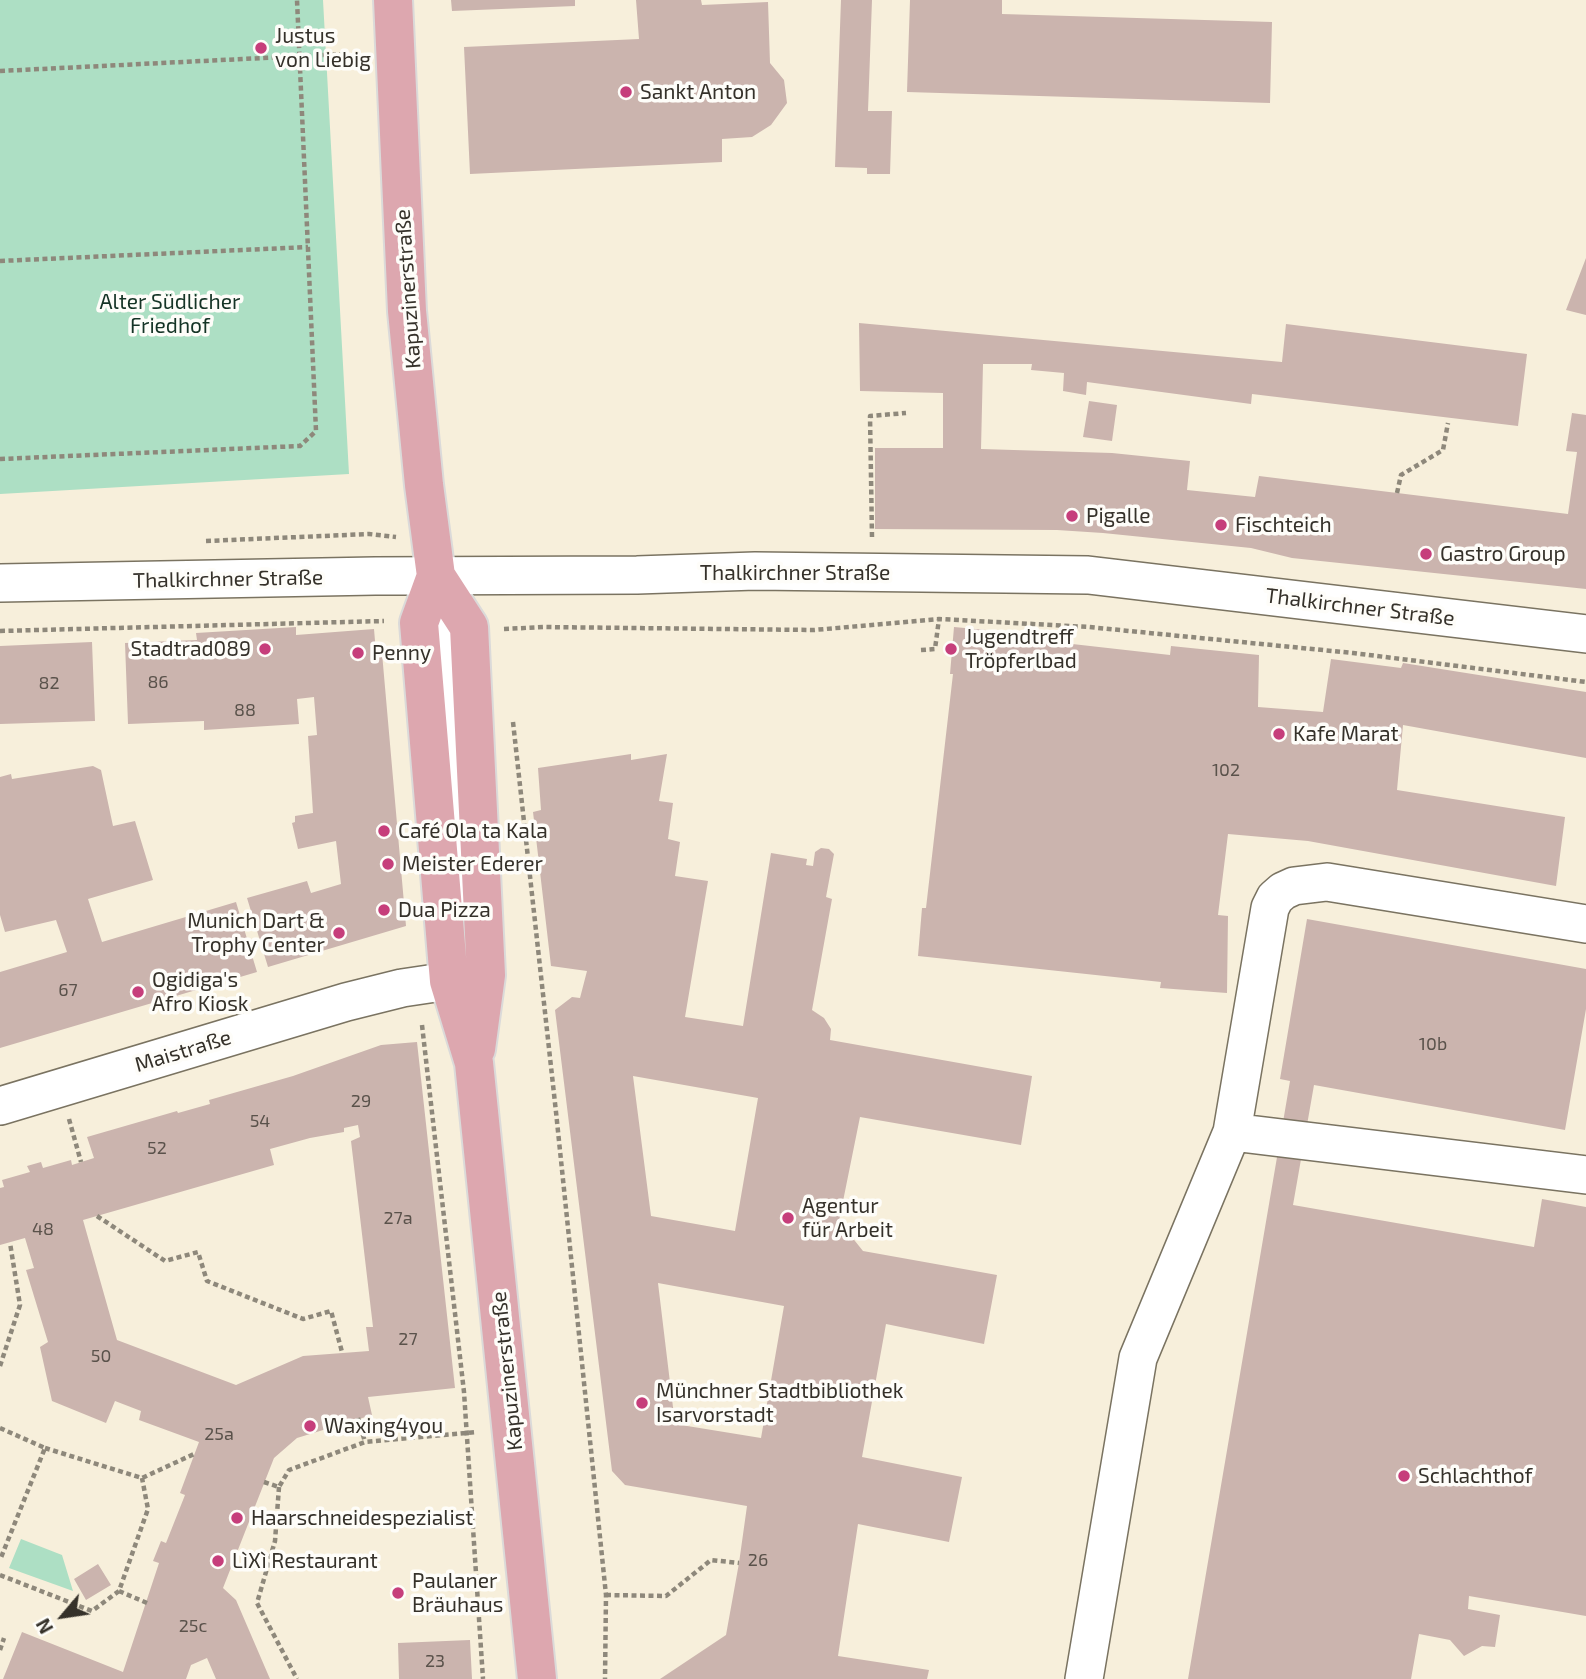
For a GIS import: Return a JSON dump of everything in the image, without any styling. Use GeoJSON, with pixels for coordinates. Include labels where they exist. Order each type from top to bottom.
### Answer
{"type":"FeatureCollection","features":[{"type":"Feature","properties":{"kind":"main road","name":"Kapuzinerstraße"},"geometry":{"type":"LineString","coordinates":[[393,0],[407,312],[436,576],[419,623],[433,983],[474,1063]]}},
{"type":"Feature","properties":{"kind":"main road","name":"Kapuzinerstraße"},"geometry":{"type":"LineString","coordinates":[[436,576],[469,627],[486,975],[474,1063],[537,1679]]}},
{"type":"Feature","properties":{"kind":"street","name":"Thalkirchner Straße"},"geometry":{"type":"LineString","coordinates":[[0,583],[637,575],[755,571],[1088,575],[1586,634]]}},
{"type":"Feature","properties":{"kind":"street"},"geometry":{"type":"LineString","coordinates":[[1084,1679],[1138,1358],[1232,1132],[1270,908],[1275,898],[1283,891],[1307,883],[1327,881],[1586,924]]}},
{"type":"Feature","properties":{"kind":"street","name":"Maistraße"},"geometry":{"type":"LineString","coordinates":[[0,1106],[346,1002],[433,983]]}},
{"type":"Feature","properties":{"kind":"street"},"geometry":{"type":"LineString","coordinates":[[1232,1132],[1586,1175]]}},
{"type":"Feature","properties":{"kind":"path"},"geometry":{"type":"LineString","coordinates":[[0,459],[300,446],[316,431],[297,0]]}},
{"type":"Feature","properties":{"kind":"path"},"geometry":{"type":"LineString","coordinates":[[0,71],[344,54]]}},
{"type":"Feature","properties":{"kind":"path"},"geometry":{"type":"LineString","coordinates":[[0,261],[309,247]]}},
{"type":"Feature","properties":{"kind":"path"},"geometry":{"type":"LineString","coordinates":[[872,573],[870,416],[906,413]]}},
{"type":"Feature","properties":{"kind":"path"},"geometry":{"type":"LineString","coordinates":[[1397,493],[1401,475],[1443,450],[1448,423]]}},
{"type":"Feature","properties":{"kind":"path"},"geometry":{"type":"LineString","coordinates":[[921,650],[935,649],[939,619]]}},
{"type":"Feature","properties":{"kind":"path"},"geometry":{"type":"LineString","coordinates":[[502,629],[560,627],[814,630],[939,619],[1088,626],[1353,653],[1586,682]]}},
{"type":"Feature","properties":{"kind":"path"},"geometry":{"type":"LineString","coordinates":[[0,631],[381,620],[383,633]]}},
{"type":"Feature","properties":{"kind":"path"},"geometry":{"type":"LineString","coordinates":[[560,620],[560,627]]}},
{"type":"Feature","properties":{"kind":"path"},"geometry":{"type":"LineString","coordinates":[[512,712],[606,1595],[605,1679]]}},
{"type":"Feature","properties":{"kind":"path"},"geometry":{"type":"LineString","coordinates":[[433,983],[483,1679]]}},
{"type":"Feature","properties":{"kind":"path"},"geometry":{"type":"LineString","coordinates":[[61,1088],[82,1163]]}},
{"type":"Feature","properties":{"kind":"path"},"geometry":{"type":"LineString","coordinates":[[97,1216],[165,1261],[198,1252],[207,1281],[303,1319],[331,1311],[342,1352]]}},
{"type":"Feature","properties":{"kind":"path"},"geometry":{"type":"LineString","coordinates":[[0,1366],[20,1305],[10,1242]]}},
{"type":"Feature","properties":{"kind":"path"},"geometry":{"type":"LineString","coordinates":[[358,1418],[365,1443]]}},
{"type":"Feature","properties":{"kind":"path"},"geometry":{"type":"LineString","coordinates":[[0,1428],[45,1448],[142,1478],[194,1454]]}},
{"type":"Feature","properties":{"kind":"path"},"geometry":{"type":"LineString","coordinates":[[297,1679],[257,1603],[275,1541],[279,1487],[289,1470],[365,1443],[513,1428]]}},
{"type":"Feature","properties":{"kind":"path"},"geometry":{"type":"LineString","coordinates":[[0,1560],[45,1448]]}},
{"type":"Feature","properties":{"kind":"path"},"geometry":{"type":"LineString","coordinates":[[0,1575],[92,1611],[119,1591],[148,1509],[142,1478]]}},
{"type":"Feature","properties":{"kind":"path"},"geometry":{"type":"LineString","coordinates":[[264,1482],[279,1487]]}},
{"type":"Feature","properties":{"kind":"path"},"geometry":{"type":"LineString","coordinates":[[606,1595],[666,1596],[711,1560],[739,1563]]}},
{"type":"Feature","properties":{"kind":"path"},"geometry":{"type":"LineString","coordinates":[[119,1591],[146,1603]]}},
{"type":"Feature","properties":{"kind":"path"},"geometry":{"type":"LineString","coordinates":[[0,1650],[4,1638]]}},
{"type":"Feature","properties":{"kind":"green space","name":"Alter Südlicher Friedhof"},"geometry":{"type":"Polygon","coordinates":[[[0,0],[323,0],[349,474],[0,494],[0,0]]]}},
{"type":"Feature","properties":{"kind":"green space"},"geometry":{"type":"Polygon","coordinates":[[[21,1539],[62,1555],[73,1591],[9,1568],[21,1539]]]}},
{"type":"Feature","properties":{"kind":"building"},"geometry":{"type":"Polygon","coordinates":[[[451,0],[575,0],[575,6],[452,11],[451,0]]]}},
{"type":"Feature","properties":{"kind":"building","name":"Sankt Anton"},"geometry":{"type":"Polygon","coordinates":[[[636,0],[701,0],[702,5],[768,2],[770,63],[784,80],[787,103],[771,125],[752,137],[722,139],[722,162],[470,174],[464,47],[639,39],[636,0]]]}},
{"type":"Feature","properties":{"kind":"building"},"geometry":{"type":"Polygon","coordinates":[[[841,0],[872,0],[868,111],[892,111],[890,174],[867,174],[867,168],[835,167],[841,0]]]}},
{"type":"Feature","properties":{"kind":"building"},"geometry":{"type":"Polygon","coordinates":[[[910,0],[1002,0],[1002,14],[1272,22],[1270,103],[907,92],[910,0]]]}},
{"type":"Feature","properties":{"kind":"building"},"geometry":{"type":"Polygon","coordinates":[[[1586,258],[1586,315],[1566,310],[1586,258]]]}},
{"type":"Feature","properties":{"kind":"building"},"geometry":{"type":"Polygon","coordinates":[[[859,323],[1282,362],[1286,324],[1527,354],[1518,426],[1252,394],[1251,404],[1087,382],[1086,395],[1063,391],[1064,373],[1031,370],[1032,364],[983,364],[981,449],[1112,453],[1190,461],[1187,490],[1255,497],[1259,476],[1568,514],[1577,452],[1566,451],[1572,413],[1586,415],[1586,589],[1292,558],[1251,548],[1103,533],[1057,530],[875,529],[875,448],[943,448],[943,393],[860,391],[859,323]]]}},
{"type":"Feature","properties":{"kind":"building"},"geometry":{"type":"Polygon","coordinates":[[[1089,401],[1117,405],[1112,441],[1083,437],[1089,401]]]}},
{"type":"Feature","properties":{"kind":"building"},"geometry":{"type":"Polygon","coordinates":[[[296,627],[296,635],[374,629],[376,653],[382,653],[406,926],[268,967],[247,898],[307,881],[311,893],[341,884],[336,841],[298,849],[292,823],[295,822],[295,816],[313,813],[308,736],[317,735],[314,697],[297,699],[299,724],[204,730],[204,721],[128,724],[125,643],[197,640],[196,633],[296,627]]]}},
{"type":"Feature","properties":{"kind":"building"},"geometry":{"type":"Polygon","coordinates":[[[954,627],[1018,633],[1019,638],[1170,655],[1171,646],[1259,655],[1258,707],[1323,712],[1331,659],[1401,668],[1403,663],[1586,692],[1586,758],[1403,725],[1397,790],[1565,817],[1556,886],[1308,841],[1228,834],[1218,915],[1228,916],[1227,993],[1160,988],[1161,982],[918,956],[953,674],[950,674],[954,627]]]}},
{"type":"Feature","properties":{"kind":"building"},"geometry":{"type":"Polygon","coordinates":[[[92,642],[95,721],[0,724],[0,646],[92,642]]]}},
{"type":"Feature","properties":{"kind":"building","name":"Agentur für Arbeit"},"geometry":{"type":"Polygon","coordinates":[[[631,754],[631,760],[667,754],[659,801],[673,803],[668,839],[680,842],[675,876],[708,881],[685,1017],[743,1026],[771,853],[807,859],[806,865],[813,866],[815,852],[821,848],[829,849],[834,854],[826,897],[832,899],[812,1010],[824,1018],[831,1029],[830,1040],[1032,1076],[1021,1145],[860,1117],[839,1221],[863,1251],[997,1275],[984,1344],[886,1324],[862,1457],[962,1477],[949,1542],[858,1524],[838,1656],[929,1670],[927,1679],[660,1679],[726,1635],[747,1506],[625,1485],[612,1471],[555,1010],[572,997],[580,998],[587,971],[551,966],[533,812],[541,810],[538,768],[631,754]],[[633,1076],[651,1216],[735,1231],[758,1098],[633,1076]],[[658,1283],[675,1424],[761,1438],[784,1306],[658,1283]]]}},
{"type":"Feature","properties":{"kind":"building"},"geometry":{"type":"Polygon","coordinates":[[[93,766],[101,770],[113,826],[135,821],[153,880],[88,899],[102,942],[236,902],[257,972],[0,1048],[0,972],[67,952],[56,920],[5,932],[0,915],[0,777],[11,774],[12,779],[93,766]]]}},
{"type":"Feature","properties":{"kind":"building","name":"Schlachthof"},"geometry":{"type":"Polygon","coordinates":[[[1307,919],[1586,969],[1586,1009],[1565,1130],[1314,1085],[1293,1205],[1534,1247],[1542,1199],[1586,1207],[1586,1616],[1469,1596],[1468,1609],[1500,1615],[1495,1647],[1482,1646],[1464,1656],[1450,1640],[1419,1634],[1411,1679],[1188,1679],[1290,1081],[1280,1079],[1307,919]]]}},
{"type":"Feature","properties":{"kind":"building"},"geometry":{"type":"Polygon","coordinates":[[[417,1042],[455,1388],[368,1397],[372,1415],[297,1438],[274,1458],[223,1588],[236,1600],[270,1679],[216,1679],[207,1658],[191,1665],[186,1679],[3,1679],[22,1632],[123,1672],[159,1563],[153,1561],[161,1541],[166,1543],[185,1495],[180,1493],[199,1442],[139,1420],[141,1411],[115,1401],[106,1423],[52,1401],[40,1347],[48,1342],[26,1270],[34,1268],[25,1238],[0,1245],[0,1188],[4,1187],[2,1180],[30,1172],[27,1166],[41,1162],[43,1168],[71,1160],[72,1165],[94,1158],[87,1137],[210,1104],[209,1100],[293,1076],[381,1045],[417,1042]],[[358,1125],[344,1128],[344,1132],[270,1149],[274,1165],[83,1220],[117,1340],[236,1385],[303,1356],[369,1351],[366,1327],[373,1327],[351,1141],[360,1137],[358,1125]]]}},
{"type":"Feature","properties":{"kind":"building"},"geometry":{"type":"Polygon","coordinates":[[[98,1564],[111,1585],[86,1600],[74,1579],[98,1564]]]}},
{"type":"Feature","properties":{"kind":"building"},"geometry":{"type":"Polygon","coordinates":[[[470,1640],[472,1679],[399,1679],[398,1643],[470,1640]]]}},
{"type":"Feature","properties":{"kind":"place","name":"Justus von Liebig"},"geometry":{"type":"Point","coordinates":[261,48]}},
{"type":"Feature","properties":{"kind":"place","name":"Sankt Anton"},"geometry":{"type":"Point","coordinates":[626,92]}},
{"type":"Feature","properties":{"kind":"place","name":"Pigalle"},"geometry":{"type":"Point","coordinates":[1072,516]}},
{"type":"Feature","properties":{"kind":"place","name":"Fischteich"},"geometry":{"type":"Point","coordinates":[1221,525]}},
{"type":"Feature","properties":{"kind":"place","name":"Gastro Group"},"geometry":{"type":"Point","coordinates":[1426,554]}},
{"type":"Feature","properties":{"kind":"place","name":"Stadtrad089"},"geometry":{"type":"Point","coordinates":[265,649]}},
{"type":"Feature","properties":{"kind":"place","name":"Jugendtreff Tröpferlbad"},"geometry":{"type":"Point","coordinates":[951,649]}},
{"type":"Feature","properties":{"kind":"place","name":"Penny"},"geometry":{"type":"Point","coordinates":[358,653]}},
{"type":"Feature","properties":{"kind":"place","name":"Kafe Marat"},"geometry":{"type":"Point","coordinates":[1279,734]}},
{"type":"Feature","properties":{"kind":"place","name":"Café Ola ta Kala"},"geometry":{"type":"Point","coordinates":[384,831]}},
{"type":"Feature","properties":{"kind":"place","name":"Meister Ederer"},"geometry":{"type":"Point","coordinates":[388,864]}},
{"type":"Feature","properties":{"kind":"place","name":"Dua Pizza"},"geometry":{"type":"Point","coordinates":[384,910]}},
{"type":"Feature","properties":{"kind":"place","name":"Munich Dart & Trophy Center"},"geometry":{"type":"Point","coordinates":[339,933]}},
{"type":"Feature","properties":{"kind":"place","name":"Ogidiga's Afro Kiosk"},"geometry":{"type":"Point","coordinates":[138,992]}},
{"type":"Feature","properties":{"kind":"place","name":"Agentur für Arbeit"},"geometry":{"type":"Point","coordinates":[788,1218]}},
{"type":"Feature","properties":{"kind":"place","name":"Münchner Stadtbibliothek Isarvorstadt"},"geometry":{"type":"Point","coordinates":[642,1403]}},
{"type":"Feature","properties":{"kind":"place","name":"Waxing4you"},"geometry":{"type":"Point","coordinates":[310,1426]}},
{"type":"Feature","properties":{"kind":"place","name":"Schlachthof"},"geometry":{"type":"Point","coordinates":[1404,1476]}},
{"type":"Feature","properties":{"kind":"place","name":"Haarschneidespezialist"},"geometry":{"type":"Point","coordinates":[237,1518]}},
{"type":"Feature","properties":{"kind":"place","name":"LìXì Restaurant"},"geometry":{"type":"Point","coordinates":[218,1561]}},
{"type":"Feature","properties":{"kind":"place","name":"Paulaner Bräuhaus"},"geometry":{"type":"Point","coordinates":[398,1593]}}]}
